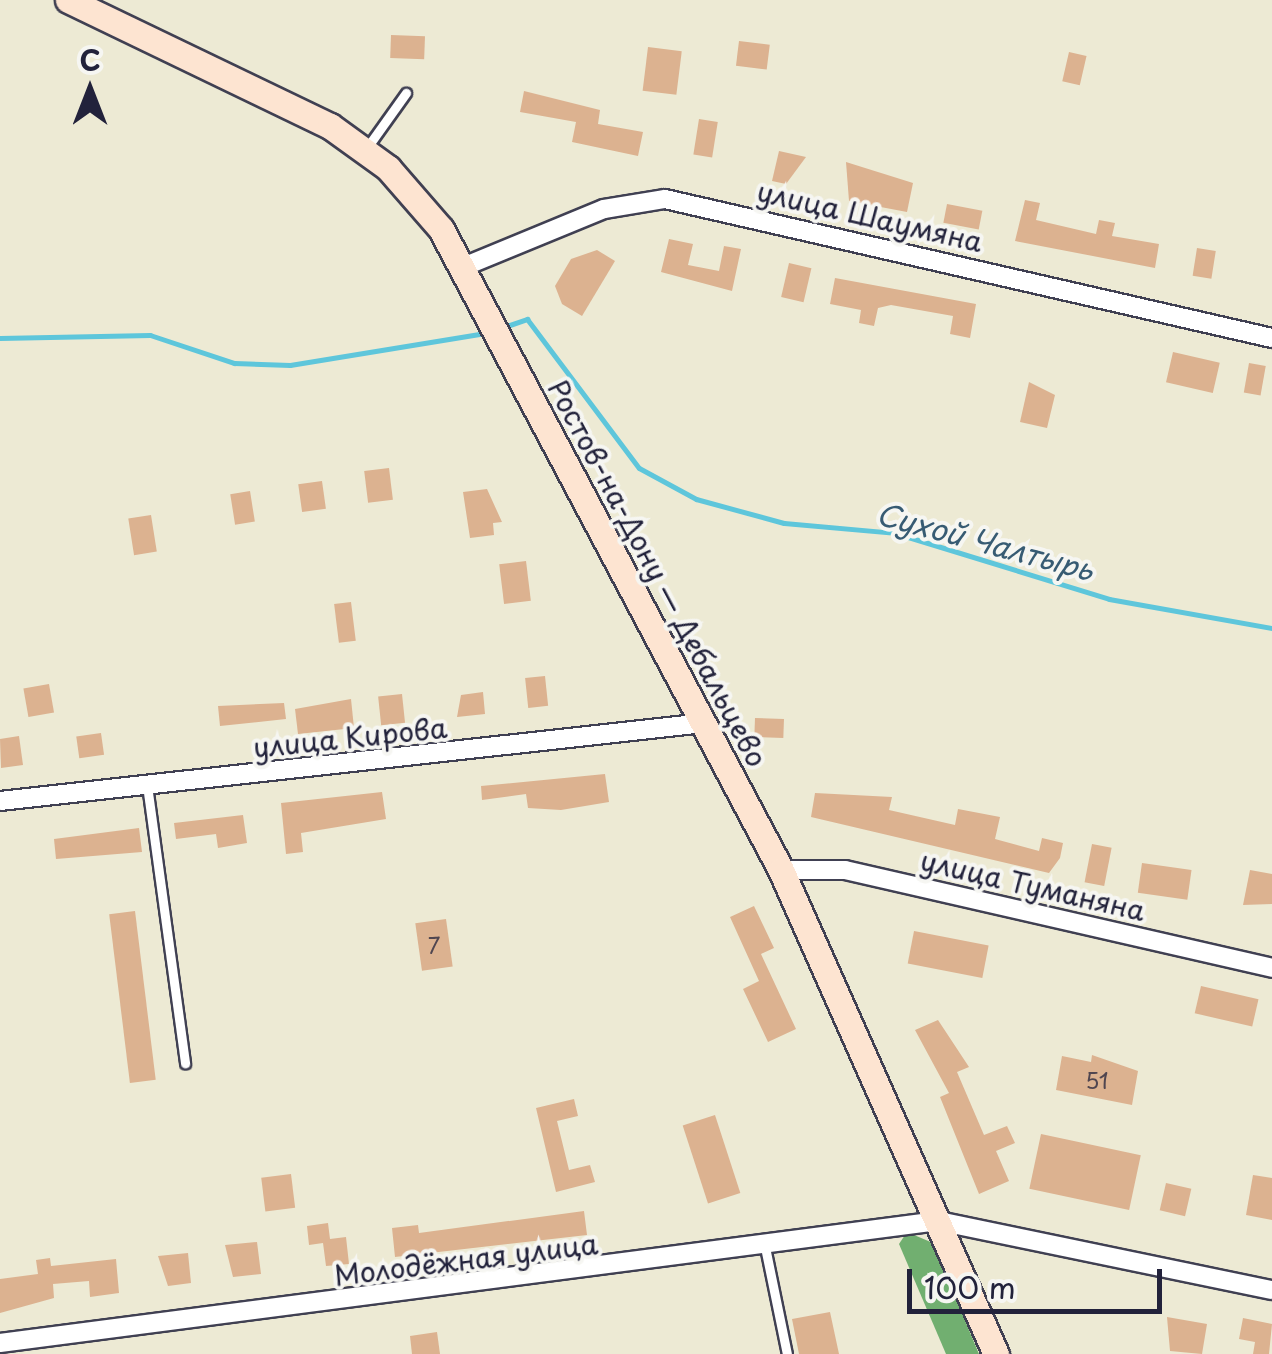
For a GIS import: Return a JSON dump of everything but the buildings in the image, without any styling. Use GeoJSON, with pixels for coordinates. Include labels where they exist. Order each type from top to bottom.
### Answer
{"type":"FeatureCollection","features":[{"type":"Feature","properties":{"kind":"street","name":"Ростов-на-Дону — Дебальцево"},"geometry":{"type":"LineString","coordinates":[[68,0],[366,148],[412,192],[463,267],[781,870],[996,1354]]}},
{"type":"Feature","properties":{"kind":"street","name":"улица Шаумяна"},"geometry":{"type":"LineString","coordinates":[[463,267],[604,209],[665,199],[1272,338]]}},
{"type":"Feature","properties":{"kind":"street","name":"улица Кирова"},"geometry":{"type":"LineString","coordinates":[[0,801],[704,722]]}},
{"type":"Feature","properties":{"kind":"street","name":"улица Туманяна"},"geometry":{"type":"LineString","coordinates":[[781,870],[845,870],[1272,968]]}},
{"type":"Feature","properties":{"kind":"street","name":"Молодёжная улица"},"geometry":{"type":"LineString","coordinates":[[0,1344],[765,1247],[938,1221]]}},
{"type":"Feature","properties":{"kind":"street"},"geometry":{"type":"LineString","coordinates":[[938,1221],[1272,1290]]}},
{"type":"Feature","properties":{"kind":"lane"},"geometry":{"type":"LineString","coordinates":[[366,148],[406,93]]}},
{"type":"Feature","properties":{"kind":"lane"},"geometry":{"type":"LineString","coordinates":[[147,785],[185,1064]]}},
{"type":"Feature","properties":{"kind":"lane"},"geometry":{"type":"LineString","coordinates":[[765,1247],[787,1354]]}},
{"type":"Feature","properties":{"kind":"green space"},"geometry":{"type":"Polygon","coordinates":[[[907,1232],[933,1243],[979,1354],[946,1354],[899,1244],[907,1232]]]}},
{"type":"Feature","properties":{"kind":"waterway","name":"Сухой Чалтырь"},"geometry":{"type":"LineString","coordinates":[[501,328],[527,319],[639,468],[696,499],[784,523],[895,533],[1109,599],[1272,628]]}},
{"type":"Feature","properties":{"kind":"waterway","name":"Сухой Чалтырь"},"geometry":{"type":"LineString","coordinates":[[0,338],[150,335],[234,363],[290,365],[485,333]]}}]}
